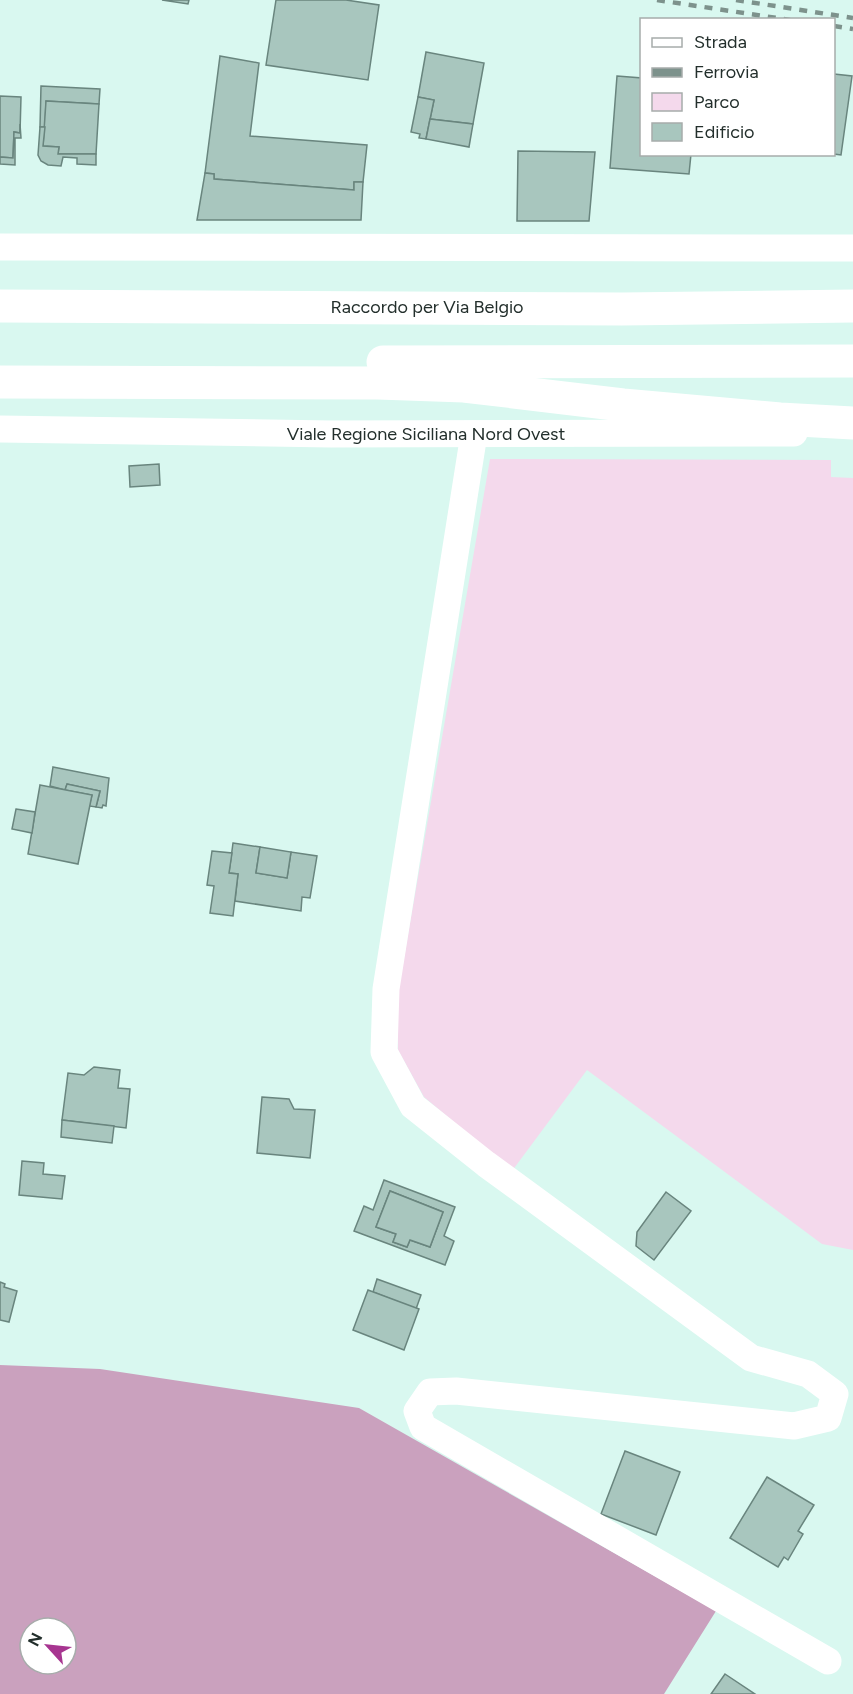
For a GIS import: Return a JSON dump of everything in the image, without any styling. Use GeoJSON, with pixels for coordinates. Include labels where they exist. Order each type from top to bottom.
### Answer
{"type":"FeatureCollection","features":[{"type":"Feature","properties":{"kind":"highway","name":"Raccordo per Via Belgio"},"geometry":{"type":"LineString","coordinates":[[0,306],[622,309],[853,306]]}},
{"type":"Feature","properties":{"kind":"highway"},"geometry":{"type":"LineString","coordinates":[[0,361],[853,361]]}},
{"type":"Feature","properties":{"kind":"highway"},"geometry":{"type":"LineString","coordinates":[[0,382],[378,383],[464,386],[622,405],[853,423]]}},
{"type":"Feature","properties":{"kind":"street"},"geometry":{"type":"LineString","coordinates":[[0,247],[853,248]]}},
{"type":"Feature","properties":{"kind":"street","name":"Viale Regione Siciliana Nord Ovest"},"geometry":{"type":"LineString","coordinates":[[0,429],[331,434],[853,432]]}},
{"type":"Feature","properties":{"kind":"street"},"geometry":{"type":"LineString","coordinates":[[474,434],[386,989],[384,1052],[413,1106],[486,1164],[751,1358],[808,1374],[835,1394],[828,1418],[794,1426],[456,1391],[430,1392],[417,1411],[423,1426],[828,1661]]}},
{"type":"Feature","properties":{"kind":"green space"},"geometry":{"type":"Polygon","coordinates":[[[490,459],[831,460],[831,477],[853,478],[853,1250],[822,1244],[587,1070],[512,1171],[424,1097],[398,1050],[397,999],[490,459]]]}},
{"type":"Feature","properties":{"kind":"shaded area"},"geometry":{"type":"Polygon","coordinates":[[[0,1365],[100,1369],[359,1408],[716,1611],[664,1694],[0,1694],[0,1365]]]}},
{"type":"Feature","properties":{"kind":"building"},"geometry":{"type":"Polygon","coordinates":[[[162,0],[189,0],[188,4],[162,0]]]}},
{"type":"Feature","properties":{"kind":"building"},"geometry":{"type":"Polygon","coordinates":[[[276,0],[346,0],[379,5],[368,80],[266,65],[276,0]]]}},
{"type":"Feature","properties":{"kind":"building"},"geometry":{"type":"Polygon","coordinates":[[[426,52],[484,63],[473,124],[430,119],[434,100],[418,97],[426,52]]]}},
{"type":"Feature","properties":{"kind":"building"},"geometry":{"type":"Polygon","coordinates":[[[220,56],[259,63],[250,136],[367,145],[363,182],[354,182],[354,190],[214,179],[214,174],[205,173],[220,56]]]}},
{"type":"Feature","properties":{"kind":"building"},"geometry":{"type":"Polygon","coordinates":[[[835,74],[852,76],[841,155],[835,154],[835,74]]]}},
{"type":"Feature","properties":{"kind":"building"},"geometry":{"type":"Polygon","coordinates":[[[617,76],[640,78],[640,156],[691,156],[689,174],[610,168],[617,76]]]}},
{"type":"Feature","properties":{"kind":"building"},"geometry":{"type":"Polygon","coordinates":[[[41,86],[100,89],[99,104],[46,101],[45,127],[40,127],[41,86]]]}},
{"type":"Feature","properties":{"kind":"building"},"geometry":{"type":"Polygon","coordinates":[[[0,96],[21,97],[20,133],[14,132],[13,158],[0,157],[0,96]]]}},
{"type":"Feature","properties":{"kind":"building"},"geometry":{"type":"Polygon","coordinates":[[[418,97],[434,100],[426,139],[419,138],[420,134],[411,132],[418,97]]]}},
{"type":"Feature","properties":{"kind":"building"},"geometry":{"type":"Polygon","coordinates":[[[46,101],[99,104],[96,154],[58,154],[59,147],[43,146],[46,101]]]}},
{"type":"Feature","properties":{"kind":"building"},"geometry":{"type":"Polygon","coordinates":[[[430,119],[473,124],[469,147],[426,139],[430,119]]]}},
{"type":"Feature","properties":{"kind":"building"},"geometry":{"type":"Polygon","coordinates":[[[20,124],[21,138],[15,138],[15,165],[0,164],[0,157],[13,158],[14,132],[20,133],[20,124]]]}},
{"type":"Feature","properties":{"kind":"building"},"geometry":{"type":"Polygon","coordinates":[[[40,127],[45,127],[43,146],[59,147],[58,154],[96,154],[96,165],[77,164],[77,158],[63,157],[61,166],[48,165],[41,161],[38,155],[40,127]]]}},
{"type":"Feature","properties":{"kind":"building"},"geometry":{"type":"Polygon","coordinates":[[[518,151],[595,152],[589,221],[517,221],[518,151]]]}},
{"type":"Feature","properties":{"kind":"building"},"geometry":{"type":"Polygon","coordinates":[[[205,173],[214,174],[214,179],[354,190],[354,182],[363,182],[361,220],[197,220],[205,173]]]}},
{"type":"Feature","properties":{"kind":"building"},"geometry":{"type":"Polygon","coordinates":[[[159,464],[160,485],[130,487],[129,466],[159,464]]]}},
{"type":"Feature","properties":{"kind":"building"},"geometry":{"type":"Polygon","coordinates":[[[53,767],[109,778],[106,806],[96,807],[100,791],[67,784],[65,790],[50,786],[53,767]]]}},
{"type":"Feature","properties":{"kind":"building"},"geometry":{"type":"Polygon","coordinates":[[[67,784],[100,791],[96,807],[89,806],[92,795],[65,790],[67,784]]]}},
{"type":"Feature","properties":{"kind":"building"},"geometry":{"type":"Polygon","coordinates":[[[40,785],[92,795],[78,864],[28,854],[40,785]]]}},
{"type":"Feature","properties":{"kind":"building"},"geometry":{"type":"Polygon","coordinates":[[[16,809],[35,812],[32,833],[12,829],[16,809]]]}},
{"type":"Feature","properties":{"kind":"building"},"geometry":{"type":"Polygon","coordinates":[[[233,843],[260,847],[256,873],[287,878],[291,852],[317,856],[310,898],[302,897],[301,911],[235,901],[238,874],[229,873],[233,843]]]}},
{"type":"Feature","properties":{"kind":"building"},"geometry":{"type":"Polygon","coordinates":[[[260,847],[291,852],[287,878],[256,873],[260,847]]]}},
{"type":"Feature","properties":{"kind":"building"},"geometry":{"type":"Polygon","coordinates":[[[212,851],[232,853],[229,873],[238,874],[233,916],[210,913],[214,886],[207,885],[212,851]]]}},
{"type":"Feature","properties":{"kind":"building"},"geometry":{"type":"Polygon","coordinates":[[[94,1067],[120,1070],[118,1088],[130,1089],[126,1128],[62,1120],[68,1073],[84,1075],[94,1067]]]}},
{"type":"Feature","properties":{"kind":"building"},"geometry":{"type":"Polygon","coordinates":[[[262,1097],[289,1099],[294,1109],[315,1110],[310,1158],[257,1153],[262,1097]]]}},
{"type":"Feature","properties":{"kind":"building"},"geometry":{"type":"Polygon","coordinates":[[[62,1120],[114,1126],[112,1143],[61,1137],[62,1120]]]}},
{"type":"Feature","properties":{"kind":"building"},"geometry":{"type":"Polygon","coordinates":[[[22,1161],[44,1163],[43,1174],[65,1176],[62,1199],[19,1195],[22,1161]]]}},
{"type":"Feature","properties":{"kind":"building"},"geometry":{"type":"Polygon","coordinates":[[[384,1180],[455,1207],[444,1236],[454,1241],[445,1265],[354,1231],[364,1206],[373,1210],[384,1180]],[[390,1191],[376,1227],[396,1234],[393,1242],[407,1247],[410,1240],[430,1247],[443,1212],[390,1191]]]}},
{"type":"Feature","properties":{"kind":"building"},"geometry":{"type":"Polygon","coordinates":[[[390,1191],[443,1212],[430,1247],[410,1240],[407,1247],[393,1242],[396,1234],[376,1227],[390,1191]]]}},
{"type":"Feature","properties":{"kind":"building"},"geometry":{"type":"Polygon","coordinates":[[[666,1192],[691,1211],[654,1260],[636,1246],[637,1232],[666,1192]]]}},
{"type":"Feature","properties":{"kind":"building"},"geometry":{"type":"Polygon","coordinates":[[[377,1279],[421,1295],[416,1309],[373,1292],[377,1279]]]}},
{"type":"Feature","properties":{"kind":"building"},"geometry":{"type":"Polygon","coordinates":[[[0,1282],[5,1284],[4,1287],[17,1291],[9,1322],[0,1320],[0,1282]]]}},
{"type":"Feature","properties":{"kind":"building"},"geometry":{"type":"Polygon","coordinates":[[[368,1290],[419,1309],[404,1350],[353,1330],[368,1290]]]}},
{"type":"Feature","properties":{"kind":"building"},"geometry":{"type":"Polygon","coordinates":[[[625,1451],[680,1472],[656,1535],[601,1514],[625,1451]]]}},
{"type":"Feature","properties":{"kind":"building"},"geometry":{"type":"Polygon","coordinates":[[[767,1477],[814,1505],[798,1531],[803,1534],[788,1560],[784,1557],[778,1567],[730,1538],[767,1477]]]}},
{"type":"Feature","properties":{"kind":"building"},"geometry":{"type":"Polygon","coordinates":[[[725,1674],[755,1694],[711,1694],[725,1674]]]}},
{"type":"Feature","properties":{"kind":"railway"},"geometry":{"type":"LineString","coordinates":[[657,0],[777,18]]}},
{"type":"Feature","properties":{"kind":"railway"},"geometry":{"type":"LineString","coordinates":[[736,0],[853,18]]}},
{"type":"Feature","properties":{"kind":"railway"},"geometry":{"type":"LineString","coordinates":[[835,26],[853,29]]}}]}
